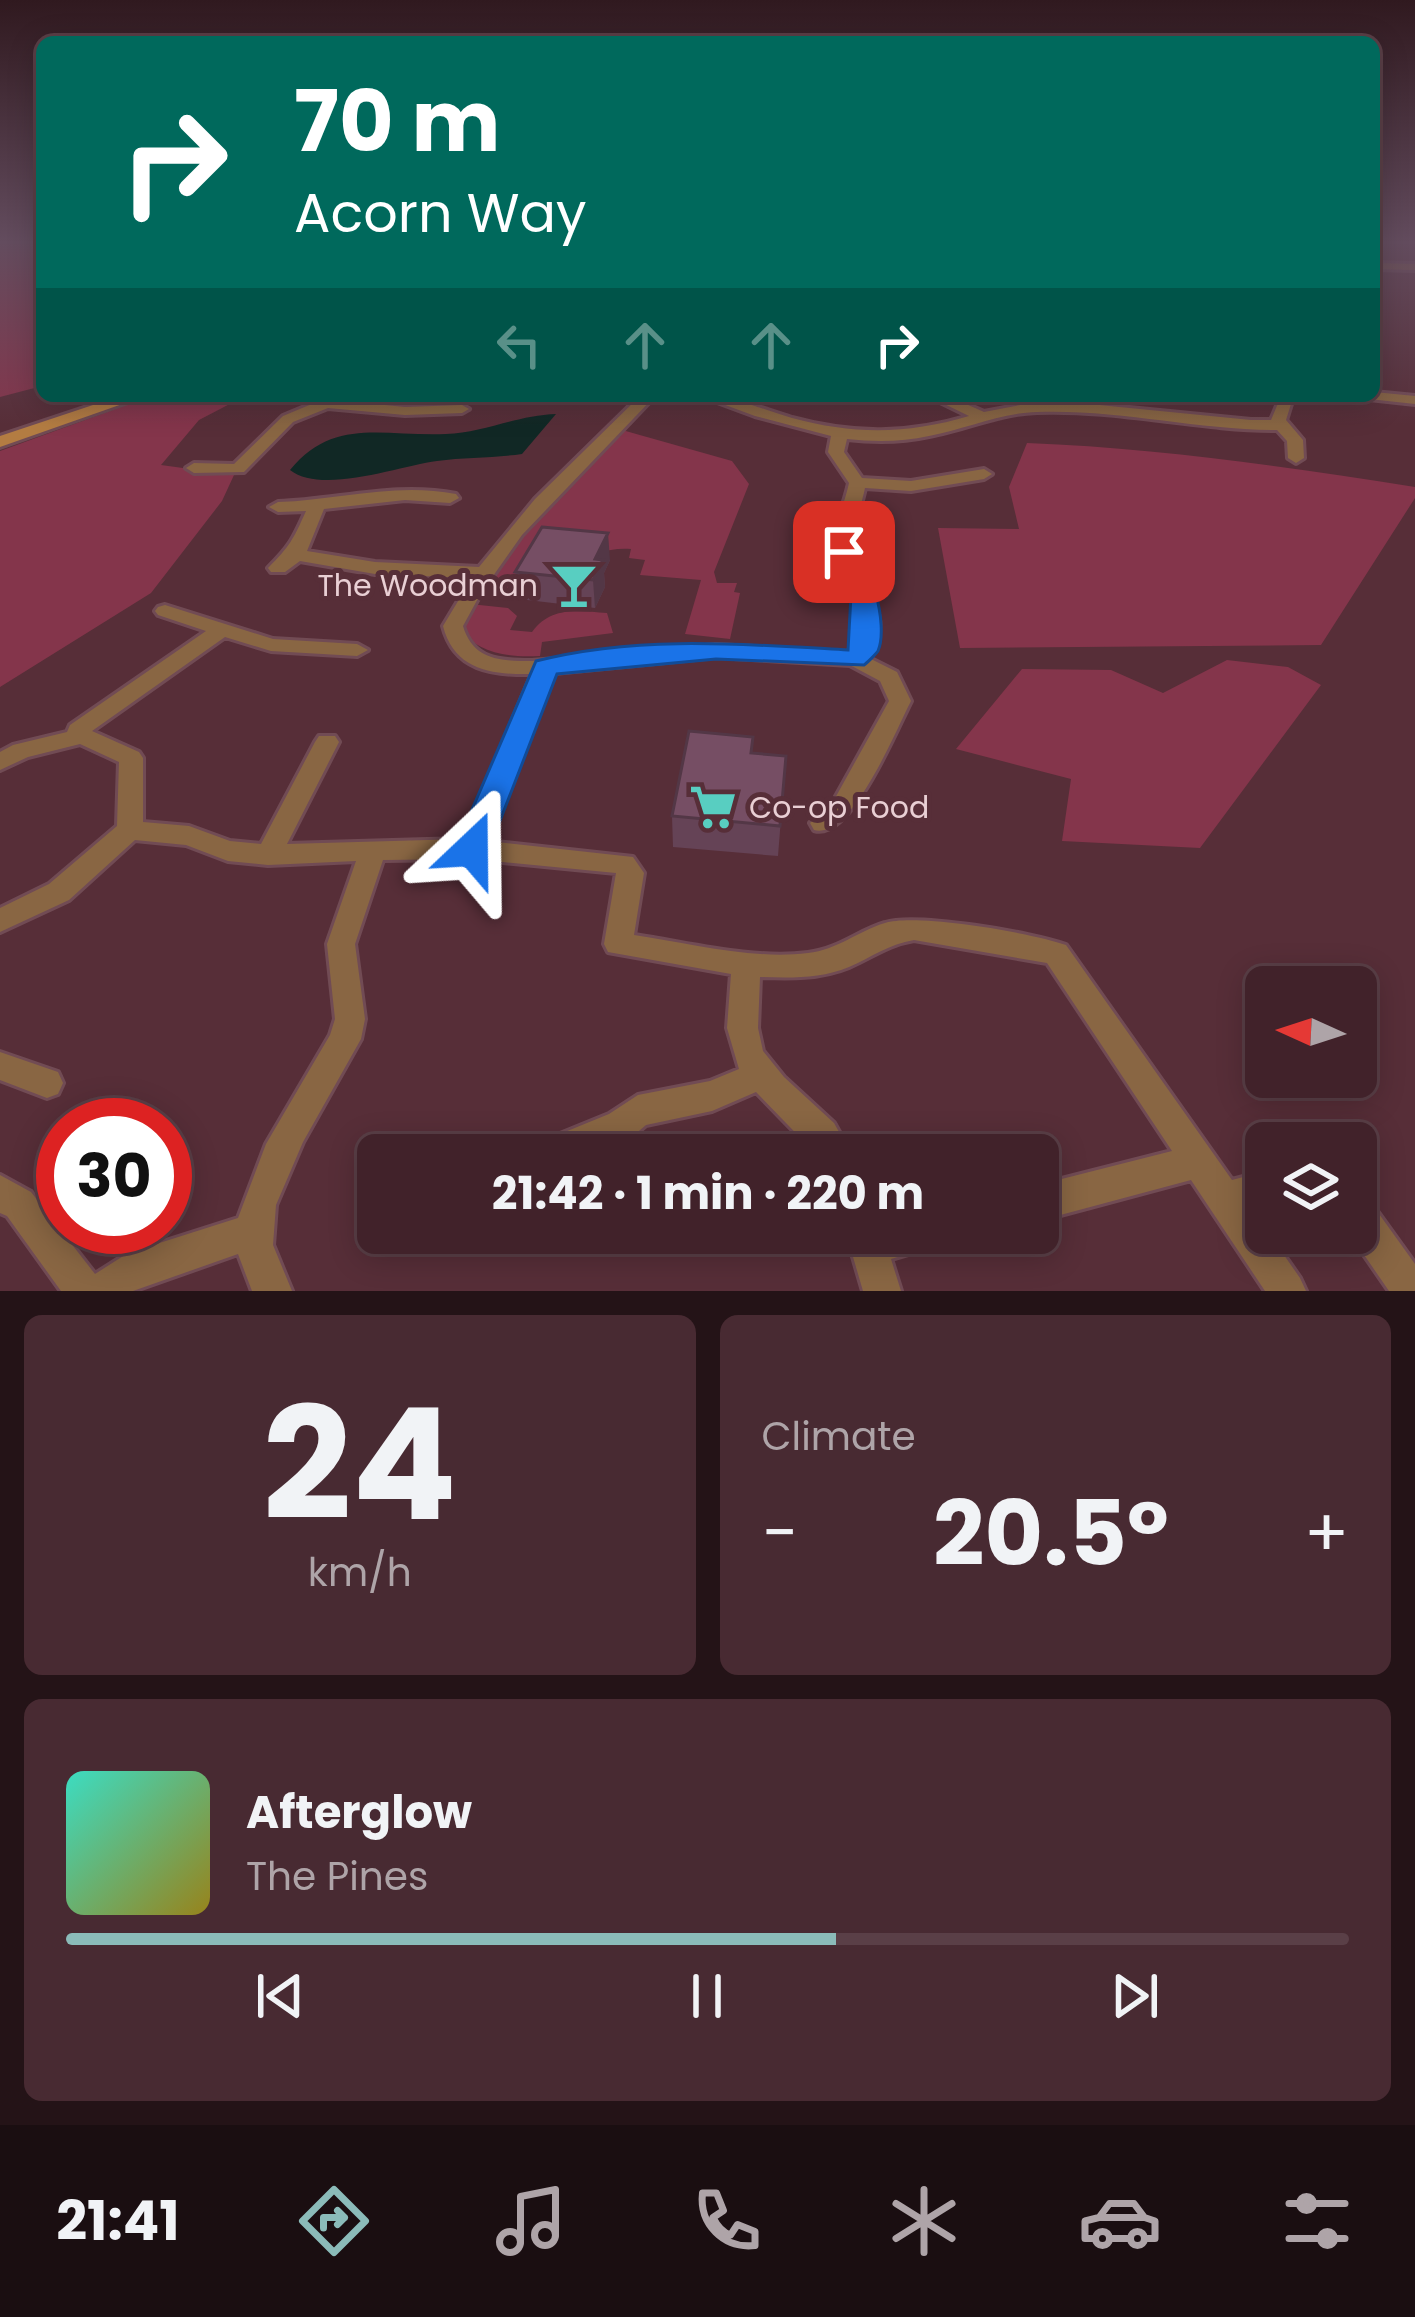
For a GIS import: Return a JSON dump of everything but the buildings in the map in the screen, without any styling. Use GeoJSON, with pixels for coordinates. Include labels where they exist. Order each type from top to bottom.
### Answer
{"type":"FeatureCollection","features":[{"type":"Feature","properties":{"kind":"street"},"geometry":{"type":"LineString","coordinates":[[1380,397],[1415,400]]}},
{"type":"Feature","properties":{"kind":"street"},"geometry":{"type":"LineString","coordinates":[[0,442],[119,402]]}},
{"type":"Feature","properties":{"kind":"street"},"geometry":{"type":"LineString","coordinates":[[194,468],[238,469],[284,422],[333,402]]}},
{"type":"Feature","properties":{"kind":"street"},"geometry":{"type":"LineString","coordinates":[[350,402],[405,411],[462,410]]}},
{"type":"Feature","properties":{"kind":"street"},"geometry":{"type":"LineString","coordinates":[[643,402],[547,494],[485,573],[453,626],[455,641],[464,654],[510,669],[716,650],[854,659],[889,677],[900,701],[843,806],[823,824]]}},
{"type":"Feature","properties":{"kind":"street"},"geometry":{"type":"LineString","coordinates":[[729,402],[840,433],[922,434],[1008,407],[1076,402],[1228,426],[1280,425],[1295,440],[1296,458]]}},
{"type":"Feature","properties":{"kind":"street"},"geometry":{"type":"LineString","coordinates":[[949,402],[978,414]]}},
{"type":"Feature","properties":{"kind":"street"},"geometry":{"type":"LineString","coordinates":[[1280,425],[1283,404]]}},
{"type":"Feature","properties":{"kind":"street"},"geometry":{"type":"LineString","coordinates":[[262,419],[284,422]]}},
{"type":"Feature","properties":{"kind":"street"},"geometry":{"type":"LineString","coordinates":[[840,433],[836,452],[857,483],[843,539],[864,595],[868,629],[865,649],[854,659]]}},
{"type":"Feature","properties":{"kind":"street"},"geometry":{"type":"LineString","coordinates":[[857,483],[925,485],[984,474]]}},
{"type":"Feature","properties":{"kind":"street"},"geometry":{"type":"LineString","coordinates":[[278,507],[316,506],[395,492],[450,498]]}},
{"type":"Feature","properties":{"kind":"street"},"geometry":{"type":"LineString","coordinates":[[278,568],[296,555],[316,506]]}},
{"type":"Feature","properties":{"kind":"street"},"geometry":{"type":"LineString","coordinates":[[296,555],[375,568],[485,573]]}},
{"type":"Feature","properties":{"kind":"street"},"geometry":{"type":"LineString","coordinates":[[166,610],[272,645],[357,650]]}},
{"type":"Feature","properties":{"kind":"street"},"geometry":{"type":"LineString","coordinates":[[0,921],[58,892],[130,830],[131,758],[82,736],[78,730],[84,722],[224,628]]}},
{"type":"Feature","properties":{"kind":"street"},"geometry":{"type":"LineString","coordinates":[[472,849],[546,667]]}},
{"type":"Feature","properties":{"kind":"street"},"geometry":{"type":"LineString","coordinates":[[0,763],[21,751],[82,736]]}},
{"type":"Feature","properties":{"kind":"street"},"geometry":{"type":"LineString","coordinates":[[268,855],[327,742]]}},
{"type":"Feature","properties":{"kind":"street"},"geometry":{"type":"LineString","coordinates":[[130,830],[189,836],[228,851],[268,855],[472,849],[624,864],[631,874],[618,944],[746,964],[806,966],[841,958],[889,933],[914,928],[1056,952],[1287,1291]]}},
{"type":"Feature","properties":{"kind":"street"},"geometry":{"type":"LineString","coordinates":[[273,1291],[259,1267],[254,1231],[263,1188],[345,1039],[350,1019],[341,944],[373,850]]}},
{"type":"Feature","properties":{"kind":"street"},"geometry":{"type":"LineString","coordinates":[[746,964],[742,1028],[746,1053],[758,1076],[822,1134]]}},
{"type":"Feature","properties":{"kind":"street"},"geometry":{"type":"LineString","coordinates":[[0,1066],[47,1083]]}},
{"type":"Feature","properties":{"kind":"street"},"geometry":{"type":"LineString","coordinates":[[600,1134],[638,1111],[712,1096],[758,1076]]}},
{"type":"Feature","properties":{"kind":"street"},"geometry":{"type":"LineString","coordinates":[[1059,1198],[1201,1161]]}},
{"type":"Feature","properties":{"kind":"street"},"geometry":{"type":"LineString","coordinates":[[0,1193],[20,1204],[84,1291]]}},
{"type":"Feature","properties":{"kind":"street"},"geometry":{"type":"LineString","coordinates":[[1226,1198],[1245,1193]]}},
{"type":"Feature","properties":{"kind":"street"},"geometry":{"type":"LineString","coordinates":[[104,1291],[128,1271],[254,1231]]}},
{"type":"Feature","properties":{"kind":"street"},"geometry":{"type":"LineString","coordinates":[[1377,1242],[1412,1291]]}},
{"type":"Feature","properties":{"kind":"street"},"geometry":{"type":"LineString","coordinates":[[870,1254],[882,1291]]}},
{"type":"Feature","properties":{"kind":"shaded area"},"geometry":{"type":"Polygon","coordinates":[[[0,304],[36,304],[36,388],[0,397],[0,304]]]}},
{"type":"Feature","properties":{"kind":"shaded area"},"geometry":{"type":"Polygon","coordinates":[[[135,402],[234,402],[199,420],[161,465],[234,475],[222,501],[151,593],[0,687],[0,451],[135,402]]]}},
{"type":"Feature","properties":{"kind":"shaded area"},"geometry":{"type":"Polygon","coordinates":[[[615,428],[732,461],[749,484],[714,572],[717,583],[737,583],[734,592],[740,593],[730,639],[685,634],[701,580],[640,575],[645,560],[629,558],[631,549],[600,552],[544,574],[514,577],[502,597],[474,591],[505,544],[615,428]]]}},
{"type":"Feature","properties":{"kind":"shaded area"},"geometry":{"type":"Polygon","coordinates":[[[1027,443],[1318,472],[1415,487],[1415,498],[1321,645],[960,648],[938,528],[1019,529],[1009,487],[1027,443]]]}},
{"type":"Feature","properties":{"kind":"shaded area"},"geometry":{"type":"Polygon","coordinates":[[[470,604],[508,608],[517,616],[510,630],[532,632],[556,614],[607,613],[613,633],[542,642],[540,656],[503,654],[472,642],[453,626],[470,604]]]}},
{"type":"Feature","properties":{"kind":"shaded area"},"geometry":{"type":"Polygon","coordinates":[[[1227,660],[1288,667],[1321,685],[1200,848],[1062,841],[1071,779],[956,749],[1022,669],[1111,670],[1163,693],[1227,660]]]}},
{"type":"Feature","properties":{"kind":"water"},"geometry":{"type":"Polygon","coordinates":[[[556,414],[522,454],[437,461],[341,479],[304,477],[290,470],[324,442],[343,436],[460,433],[556,414]]]}},
{"type":"Feature","properties":{"kind":"place","name":"The Woodman"},"geometry":{"type":"Point","coordinates":[574,585]}},
{"type":"Feature","properties":{"kind":"place","name":"Co-op Food"},"geometry":{"type":"Point","coordinates":[713,807]}},
{"type":"Feature","properties":{"kind":"route"},"geometry":{"type":"LineString","coordinates":[[472,849],[546,667],[716,650],[854,659],[865,649],[867,612],[844,552]]}}]}
